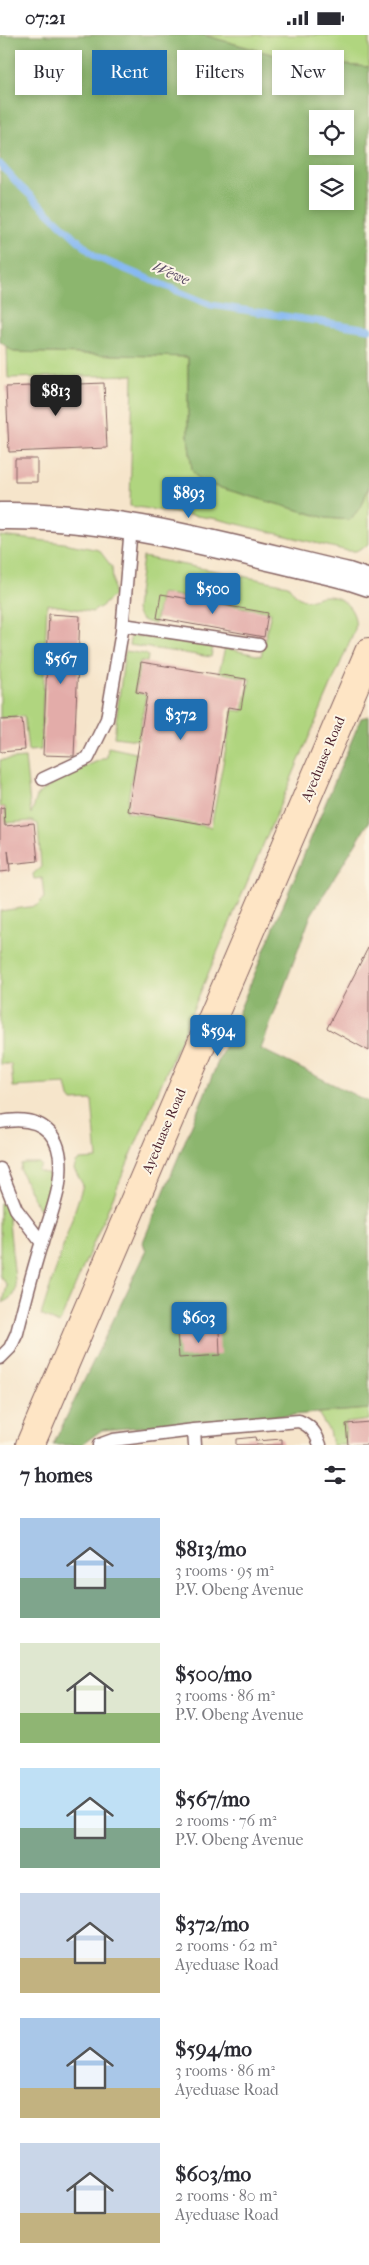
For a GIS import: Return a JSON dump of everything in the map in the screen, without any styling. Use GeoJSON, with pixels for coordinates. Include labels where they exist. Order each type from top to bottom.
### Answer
{"type":"FeatureCollection","features":[{"type":"Feature","properties":{"kind":"street"},"geometry":{"type":"LineString","coordinates":[[0,516],[30,516],[131,527],[338,573],[369,583]]}},
{"type":"Feature","properties":{"kind":"street","name":"Ayeduase Road"},"geometry":{"type":"LineString","coordinates":[[30,1445],[369,652]]}},
{"type":"Feature","properties":{"kind":"lane"},"geometry":{"type":"LineString","coordinates":[[43,779],[88,758],[108,719],[123,625],[131,527]]}},
{"type":"Feature","properties":{"kind":"lane"},"geometry":{"type":"LineString","coordinates":[[123,625],[259,645]]}},
{"type":"Feature","properties":{"kind":"lane"},"geometry":{"type":"LineString","coordinates":[[0,1122],[34,1121],[45,1126],[56,1143],[59,1161],[59,1185],[17,1333],[10,1348],[0,1357]]}},
{"type":"Feature","properties":{"kind":"lane"},"geometry":{"type":"LineString","coordinates":[[0,1169],[16,1209],[42,1243]]}},
{"type":"Feature","properties":{"kind":"lane"},"geometry":{"type":"LineString","coordinates":[[99,1445],[113,1440],[194,1430],[299,1421],[307,1424],[316,1434],[320,1445]]}},
{"type":"Feature","properties":{"kind":"lane"},"geometry":{"type":"LineString","coordinates":[[194,1430],[195,1445]]}},
{"type":"Feature","properties":{"kind":"green space"},"geometry":{"type":"Polygon","coordinates":[[[0,35],[203,35],[257,50],[177,50],[177,95],[262,95],[262,51],[272,54],[272,95],[344,95],[344,65],[369,67],[369,486],[362,505],[350,520],[326,518],[200,482],[192,470],[188,436],[188,357],[14,352],[0,342],[0,35]]]}},
{"type":"Feature","properties":{"kind":"green space"},"geometry":{"type":"Polygon","coordinates":[[[203,35],[369,35],[369,67],[344,65],[344,50],[272,50],[272,54],[203,35]]]}},
{"type":"Feature","properties":{"kind":"green space"},"geometry":{"type":"Polygon","coordinates":[[[7,347],[14,352],[188,357],[188,436],[192,470],[200,482],[326,518],[350,520],[362,505],[369,486],[369,544],[356,551],[348,551],[217,519],[130,506],[133,375],[8,378],[7,347]]]}},
{"type":"Feature","properties":{"kind":"green space"},"geometry":{"type":"Polygon","coordinates":[[[0,536],[64,543],[99,550],[112,567],[114,595],[92,612],[47,604],[41,750],[28,751],[24,716],[0,718],[0,536]]]}},
{"type":"Feature","properties":{"kind":"green space"},"geometry":{"type":"Polygon","coordinates":[[[143,557],[288,585],[298,597],[305,600],[322,596],[338,598],[352,610],[355,629],[59,1324],[41,1315],[83,1185],[74,1169],[76,1163],[80,1160],[97,1159],[92,1100],[72,1101],[66,1084],[13,1087],[11,1064],[0,1064],[0,911],[36,906],[44,898],[42,878],[34,879],[33,874],[41,867],[38,824],[32,821],[6,823],[5,807],[0,807],[0,760],[25,758],[31,814],[38,794],[64,776],[107,757],[108,747],[136,753],[126,812],[211,827],[233,710],[243,711],[250,679],[219,672],[225,648],[261,656],[271,612],[161,593],[155,624],[145,621],[138,616],[136,609],[143,557]]]}},
{"type":"Feature","properties":{"kind":"green space"},"geometry":{"type":"Polygon","coordinates":[[[131,635],[213,647],[211,657],[129,645],[131,635]]]}},
{"type":"Feature","properties":{"kind":"green space"},"geometry":{"type":"Polygon","coordinates":[[[125,651],[146,654],[148,656],[147,662],[140,661],[135,692],[146,695],[138,740],[114,737],[125,651]]]}},
{"type":"Feature","properties":{"kind":"green space"},"geometry":{"type":"Polygon","coordinates":[[[369,716],[369,822],[311,915],[261,1049],[369,1102],[369,1409],[102,1430],[81,1445],[53,1445],[146,1252],[143,1242],[361,718],[369,716]]]}},
{"type":"Feature","properties":{"kind":"green space"},"geometry":{"type":"Polygon","coordinates":[[[39,1163],[41,1166],[37,1170],[49,1174],[51,1177],[50,1191],[42,1208],[38,1208],[20,1170],[21,1164],[39,1163]]]}},
{"type":"Feature","properties":{"kind":"green space"},"geometry":{"type":"Polygon","coordinates":[[[0,1203],[7,1203],[16,1289],[14,1295],[3,1303],[7,1285],[0,1276],[0,1203]]]}},
{"type":"Feature","properties":{"kind":"green space"},"geometry":{"type":"Polygon","coordinates":[[[369,1409],[369,1420],[345,1423],[346,1445],[332,1445],[329,1431],[318,1413],[369,1409]]]}},
{"type":"Feature","properties":{"kind":"building"},"geometry":{"type":"Polygon","coordinates":[[[104,383],[107,448],[9,452],[6,387],[104,383]]]}},
{"type":"Feature","properties":{"kind":"building"},"geometry":{"type":"Polygon","coordinates":[[[15,459],[37,459],[37,482],[15,482],[15,459]]]}},
{"type":"Feature","properties":{"kind":"building"},"geometry":{"type":"Polygon","coordinates":[[[161,594],[268,613],[264,637],[157,618],[161,594]]]}},
{"type":"Feature","properties":{"kind":"building"},"geometry":{"type":"Polygon","coordinates":[[[49,614],[80,616],[74,756],[43,755],[49,614]]]}},
{"type":"Feature","properties":{"kind":"building"},"geometry":{"type":"Polygon","coordinates":[[[141,662],[246,679],[241,709],[228,707],[209,825],[128,811],[147,694],[136,692],[141,662]]]}},
{"type":"Feature","properties":{"kind":"building"},"geometry":{"type":"Polygon","coordinates":[[[22,719],[25,750],[0,752],[0,720],[22,719]]]}},
{"type":"Feature","properties":{"kind":"building"},"geometry":{"type":"Polygon","coordinates":[[[4,807],[5,826],[34,823],[38,861],[10,864],[8,850],[10,871],[0,872],[0,808],[4,807]]]}},
{"type":"Feature","properties":{"kind":"building"},"geometry":{"type":"Polygon","coordinates":[[[369,946],[369,1051],[327,1028],[369,946]]]}},
{"type":"Feature","properties":{"kind":"building"},"geometry":{"type":"Polygon","coordinates":[[[219,1330],[220,1355],[179,1358],[177,1333],[219,1330]]]}},
{"type":"Feature","properties":{"kind":"building"},"geometry":{"type":"Polygon","coordinates":[[[369,1422],[369,1445],[348,1445],[346,1424],[369,1422]]]}},
{"type":"Feature","properties":{"kind":"building"},"geometry":{"type":"Polygon","coordinates":[[[255,1437],[256,1441],[282,1439],[282,1445],[236,1445],[236,1439],[255,1437]]]}},
{"type":"Feature","properties":{"kind":"waterway","name":"Wewe"},"geometry":{"type":"LineString","coordinates":[[0,164],[19,185],[96,257],[211,305],[369,329]]}}]}
